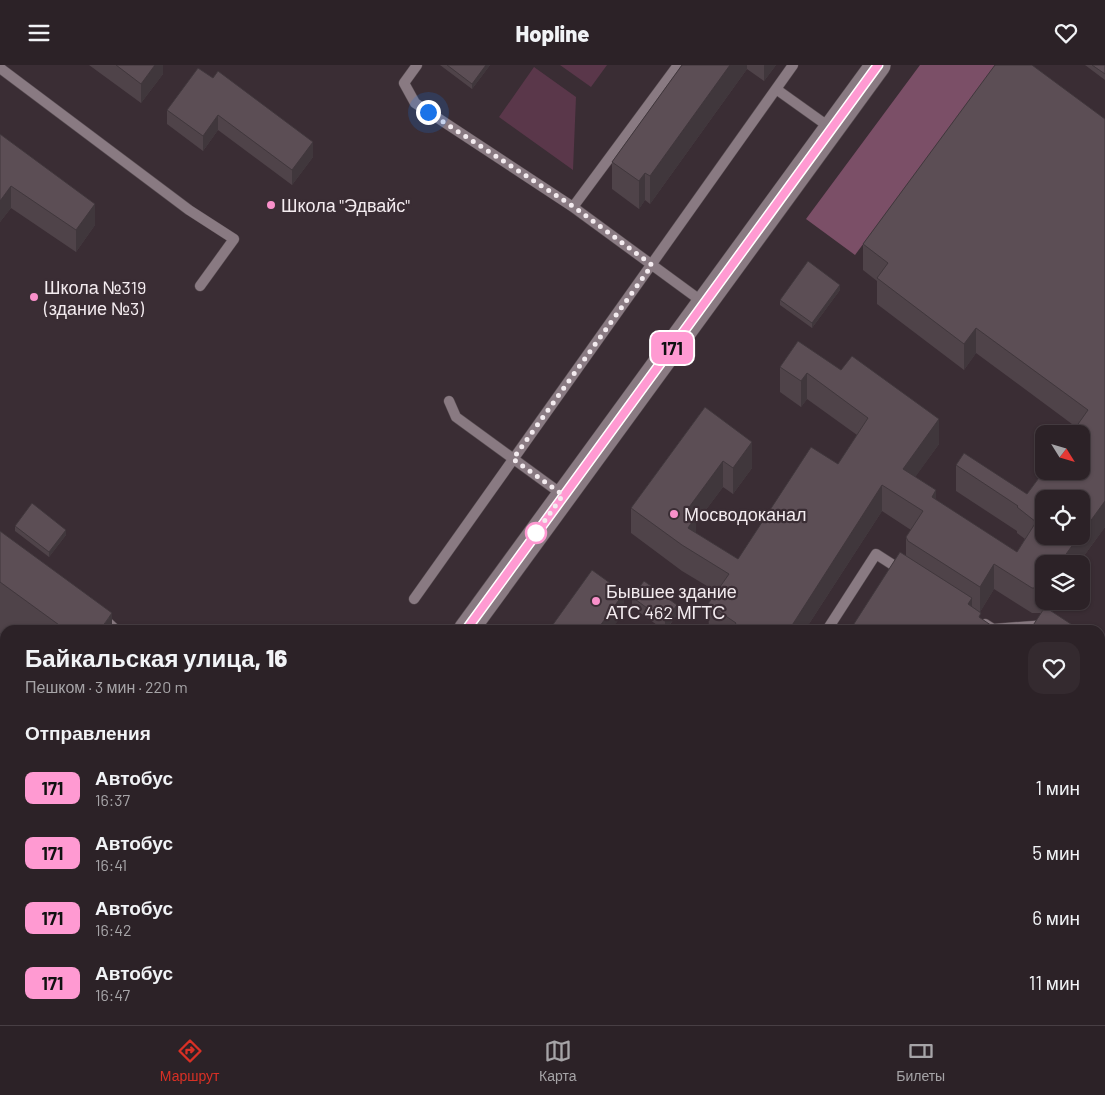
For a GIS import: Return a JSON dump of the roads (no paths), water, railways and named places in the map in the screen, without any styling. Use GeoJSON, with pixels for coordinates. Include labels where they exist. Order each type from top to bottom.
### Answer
{"type":"FeatureCollection","features":[{"type":"Feature","properties":{"kind":"street"},"geometry":{"type":"LineString","coordinates":[[470,625],[878,65]]}},
{"type":"Feature","properties":{"kind":"lane"},"geometry":{"type":"LineString","coordinates":[[417,65],[404,83],[415,103],[574,207],[705,304]]}},
{"type":"Feature","properties":{"kind":"lane"},"geometry":{"type":"LineString","coordinates":[[574,207],[678,65]]}},
{"type":"Feature","properties":{"kind":"lane"},"geometry":{"type":"LineString","coordinates":[[414,599],[794,65]]}},
{"type":"Feature","properties":{"kind":"lane"},"geometry":{"type":"LineString","coordinates":[[0,68],[189,210],[234,239],[200,286]]}},
{"type":"Feature","properties":{"kind":"lane"},"geometry":{"type":"LineString","coordinates":[[776,89],[832,129]]}},
{"type":"Feature","properties":{"kind":"lane"},"geometry":{"type":"LineString","coordinates":[[449,401],[456,417],[563,495]]}},
{"type":"Feature","properties":{"kind":"lane"},"geometry":{"type":"LineString","coordinates":[[830,625],[876,554],[909,575]]}},
{"type":"Feature","properties":{"kind":"lane"},"geometry":{"type":"LineString","coordinates":[[97,612],[111,625]]}},
{"type":"Feature","properties":{"kind":"lane"},"geometry":{"type":"LineString","coordinates":[[977,619],[987,625]]}},
{"type":"Feature","properties":{"kind":"lane"},"geometry":{"type":"LineString","coordinates":[[1038,625],[1060,623],[1063,625]]}},
{"type":"Feature","properties":{"kind":"place","name":"Школа \"Эдвайс\""},"geometry":{"type":"Point","coordinates":[271,205]}},
{"type":"Feature","properties":{"kind":"place","name":"Школа №319 (здание №3)"},"geometry":{"type":"Point","coordinates":[34,297]}},
{"type":"Feature","properties":{"kind":"place","name":"Мосводоканал"},"geometry":{"type":"Point","coordinates":[674,514]}},
{"type":"Feature","properties":{"kind":"place","name":"Бывшее здание АТС 462 МГТС"},"geometry":{"type":"Point","coordinates":[596,601]}}]}
